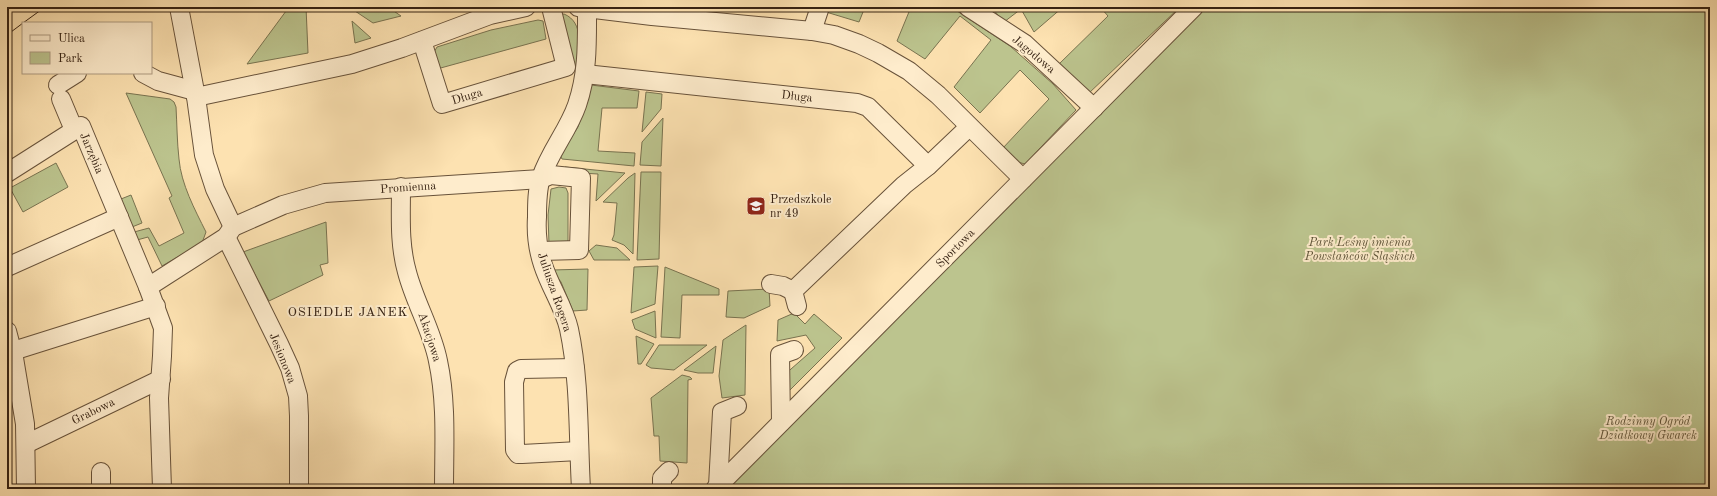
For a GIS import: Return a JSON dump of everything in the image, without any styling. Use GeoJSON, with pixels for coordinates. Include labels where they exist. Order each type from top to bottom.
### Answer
{"type":"FeatureCollection","features":[{"type":"Feature","properties":{"kind":"street","name":"Jesionowa"},"geometry":{"type":"LineString","coordinates":[[179,7],[196,94],[204,155],[230,232],[290,368],[298,396],[299,489]]}},
{"type":"Feature","properties":{"kind":"street"},"geometry":{"type":"LineString","coordinates":[[145,74],[158,81],[196,94],[352,64],[422,41],[490,15],[526,7]]}},
{"type":"Feature","properties":{"kind":"street","name":"Długa"},"geometry":{"type":"LineString","coordinates":[[422,41],[442,104],[566,67],[551,7]]}},
{"type":"Feature","properties":{"kind":"street"},"geometry":{"type":"LineString","coordinates":[[812,31],[820,7]]}},
{"type":"Feature","properties":{"kind":"street","name":"Jagodowa"},"geometry":{"type":"LineString","coordinates":[[968,7],[1025,44],[1094,108]]}},
{"type":"Feature","properties":{"kind":"street","name":"Sportowa"},"geometry":{"type":"LineString","coordinates":[[717,487],[1194,7]]}},
{"type":"Feature","properties":{"kind":"street"},"geometry":{"type":"LineString","coordinates":[[583,8],[812,31],[834,35],[859,44],[894,62],[924,82],[1023,179]]}},
{"type":"Feature","properties":{"kind":"street","name":"Juliusza Rogera"},"geometry":{"type":"LineString","coordinates":[[581,489],[575,368],[568,327],[543,265],[540,251],[537,218],[541,179],[550,157],[570,122],[578,104],[585,74],[587,57],[583,8]]}},
{"type":"Feature","properties":{"kind":"street"},"geometry":{"type":"LineString","coordinates":[[74,130],[60,92],[76,74]]}},
{"type":"Feature","properties":{"kind":"street","name":"Długa"},"geometry":{"type":"LineString","coordinates":[[585,74],[857,103],[868,107],[928,166]]}},
{"type":"Feature","properties":{"kind":"street","name":"Jarzębia"},"geometry":{"type":"LineString","coordinates":[[7,173],[81,126],[156,306],[163,328],[159,398],[162,489]]}},
{"type":"Feature","properties":{"kind":"street"},"geometry":{"type":"LineString","coordinates":[[771,284],[783,286],[795,299],[904,184],[928,166],[969,127]]}},
{"type":"Feature","properties":{"kind":"street","name":"Promienna"},"geometry":{"type":"LineString","coordinates":[[148,287],[230,232],[283,205],[304,198],[341,192],[401,187],[541,179],[551,175],[581,178],[579,250],[540,251]]}},
{"type":"Feature","properties":{"kind":"street","name":"Akacjowa"},"geometry":{"type":"LineString","coordinates":[[401,187],[400,228],[404,263],[411,286],[430,331],[439,362],[444,400],[444,489]]}},
{"type":"Feature","properties":{"kind":"street"},"geometry":{"type":"LineString","coordinates":[[7,267],[119,217]]}},
{"type":"Feature","properties":{"kind":"street"},"geometry":{"type":"LineString","coordinates":[[11,357],[156,306]]}},
{"type":"Feature","properties":{"kind":"street"},"geometry":{"type":"LineString","coordinates":[[7,331],[25,424],[26,489]]}},
{"type":"Feature","properties":{"kind":"street"},"geometry":{"type":"LineString","coordinates":[[781,422],[780,355],[794,350]]}},
{"type":"Feature","properties":{"kind":"street"},"geometry":{"type":"LineString","coordinates":[[575,368],[521,369],[517,371],[514,382],[515,450],[516,452],[522,454],[579,451]]}},
{"type":"Feature","properties":{"kind":"street","name":"Grabowa"},"geometry":{"type":"LineString","coordinates":[[26,444],[161,379]]}},
{"type":"Feature","properties":{"kind":"street"},"geometry":{"type":"LineString","coordinates":[[717,487],[722,412],[737,406]]}},
{"type":"Feature","properties":{"kind":"street"},"geometry":{"type":"LineString","coordinates":[[662,489],[662,478],[669,471]]}},
{"type":"Feature","properties":{"kind":"green space"},"geometry":{"type":"Polygon","coordinates":[[[289,7],[306,7],[308,53],[247,64],[289,7]]]}},
{"type":"Feature","properties":{"kind":"green space"},"geometry":{"type":"Polygon","coordinates":[[[352,7],[388,7],[401,16],[373,23],[352,9],[352,7]]]}},
{"type":"Feature","properties":{"kind":"green space"},"geometry":{"type":"Polygon","coordinates":[[[775,7],[865,7],[859,22],[826,12],[775,7]]]}},
{"type":"Feature","properties":{"kind":"green space"},"geometry":{"type":"Polygon","coordinates":[[[911,7],[951,7],[1010,46],[1053,84],[1076,110],[1025,164],[1014,161],[1002,149],[1049,99],[1020,70],[980,113],[954,87],[991,40],[960,16],[925,59],[897,41],[911,7]]]}},
{"type":"Feature","properties":{"kind":"green space"},"geometry":{"type":"Polygon","coordinates":[[[991,7],[1063,7],[1034,32],[1021,9],[1004,22],[991,7]]]}},
{"type":"Feature","properties":{"kind":"green space"},"geometry":{"type":"Polygon","coordinates":[[[1100,7],[1180,7],[1089,93],[1058,65],[1108,16],[1100,7]]]}},
{"type":"Feature","properties":{"kind":"green space","name":"Park Leśny imienia Powstańców Śląskich"},"geometry":{"type":"Polygon","coordinates":[[[1202,7],[1710,7],[1710,489],[727,489],[1202,7]]]}},
{"type":"Feature","properties":{"kind":"green space"},"geometry":{"type":"Polygon","coordinates":[[[564,14],[575,23],[578,29],[579,52],[576,66],[568,64],[560,15],[564,14]]]}},
{"type":"Feature","properties":{"kind":"green space"},"geometry":{"type":"Polygon","coordinates":[[[538,20],[543,21],[546,39],[437,69],[433,54],[437,47],[491,30],[538,20]]]}},
{"type":"Feature","properties":{"kind":"green space"},"geometry":{"type":"Polygon","coordinates":[[[352,21],[371,38],[355,43],[352,21]]]}},
{"type":"Feature","properties":{"kind":"green space"},"geometry":{"type":"Polygon","coordinates":[[[591,85],[639,91],[637,108],[602,108],[598,151],[635,153],[634,166],[562,159],[560,155],[578,127],[591,85]]]}},
{"type":"Feature","properties":{"kind":"green space"},"geometry":{"type":"Polygon","coordinates":[[[646,92],[662,94],[661,109],[642,132],[646,92]]]}},
{"type":"Feature","properties":{"kind":"green space"},"geometry":{"type":"Polygon","coordinates":[[[126,93],[170,99],[174,102],[176,107],[180,168],[189,197],[206,232],[202,243],[162,266],[148,237],[137,240],[134,232],[149,228],[159,246],[184,233],[169,198],[172,196],[126,93]]]}},
{"type":"Feature","properties":{"kind":"green space"},"geometry":{"type":"Polygon","coordinates":[[[663,118],[661,166],[640,165],[642,142],[663,118]]]}},
{"type":"Feature","properties":{"kind":"green space"},"geometry":{"type":"Polygon","coordinates":[[[56,163],[68,187],[23,212],[10,188],[56,163]]]}},
{"type":"Feature","properties":{"kind":"green space"},"geometry":{"type":"Polygon","coordinates":[[[565,167],[625,173],[596,201],[598,174],[564,172],[565,167]]]}},
{"type":"Feature","properties":{"kind":"green space"},"geometry":{"type":"Polygon","coordinates":[[[641,172],[661,172],[659,259],[637,260],[641,172]]]}},
{"type":"Feature","properties":{"kind":"green space"},"geometry":{"type":"Polygon","coordinates":[[[635,173],[633,254],[624,245],[612,240],[614,235],[617,203],[603,202],[635,173]]]}},
{"type":"Feature","properties":{"kind":"green space"},"geometry":{"type":"Polygon","coordinates":[[[559,187],[566,188],[568,193],[568,241],[565,243],[549,244],[548,215],[551,189],[559,187]]]}},
{"type":"Feature","properties":{"kind":"green space"},"geometry":{"type":"Polygon","coordinates":[[[131,195],[142,223],[127,229],[116,201],[131,195]]]}},
{"type":"Feature","properties":{"kind":"green space"},"geometry":{"type":"Polygon","coordinates":[[[326,222],[328,263],[320,265],[323,275],[269,301],[243,252],[326,222]]]}},
{"type":"Feature","properties":{"kind":"green space"},"geometry":{"type":"Polygon","coordinates":[[[596,245],[617,248],[630,260],[594,260],[589,251],[596,245]]]}},
{"type":"Feature","properties":{"kind":"green space"},"geometry":{"type":"Polygon","coordinates":[[[658,266],[655,304],[631,313],[634,267],[658,266]]]}},
{"type":"Feature","properties":{"kind":"green space"},"geometry":{"type":"Polygon","coordinates":[[[665,267],[719,289],[719,295],[682,295],[680,338],[661,337],[665,267]]]}},
{"type":"Feature","properties":{"kind":"green space"},"geometry":{"type":"Polygon","coordinates":[[[588,269],[587,310],[573,311],[561,282],[552,270],[588,269]]]}},
{"type":"Feature","properties":{"kind":"green space"},"geometry":{"type":"Polygon","coordinates":[[[769,289],[770,306],[744,318],[726,317],[728,291],[769,289]]]}},
{"type":"Feature","properties":{"kind":"green space"},"geometry":{"type":"Polygon","coordinates":[[[655,311],[656,338],[635,329],[632,320],[655,311]]]}},
{"type":"Feature","properties":{"kind":"green space"},"geometry":{"type":"Polygon","coordinates":[[[794,313],[805,324],[814,314],[842,338],[784,396],[783,376],[815,348],[806,335],[777,341],[778,320],[794,313]]]}},
{"type":"Feature","properties":{"kind":"green space"},"geometry":{"type":"Polygon","coordinates":[[[746,325],[745,395],[722,398],[719,376],[723,340],[746,325]]]}},
{"type":"Feature","properties":{"kind":"green space"},"geometry":{"type":"Polygon","coordinates":[[[636,336],[654,344],[641,364],[638,364],[636,336]]]}},
{"type":"Feature","properties":{"kind":"green space"},"geometry":{"type":"Polygon","coordinates":[[[659,345],[707,345],[674,370],[651,368],[646,365],[659,345]]]}},
{"type":"Feature","properties":{"kind":"green space"},"geometry":{"type":"Polygon","coordinates":[[[716,346],[713,373],[698,373],[684,370],[716,346]]]}},
{"type":"Feature","properties":{"kind":"green space"},"geometry":{"type":"Polygon","coordinates":[[[682,375],[692,379],[688,380],[687,463],[660,461],[659,436],[654,436],[651,398],[682,375]]]}},
{"type":"Feature","properties":{"kind":"tram line"},"geometry":{"type":"LineString","coordinates":[[24,22],[45,7]]}},
{"type":"Feature","properties":{"kind":"tram line"},"geometry":{"type":"LineString","coordinates":[[7,35],[22,24]]}},
{"type":"Feature","properties":{"kind":"place","name":"Przedszkole nr 49"},"geometry":{"type":"Point","coordinates":[756,206]}},
{"type":"Feature","properties":{"kind":"district","name":"OSIEDLE JANEK"},"geometry":{"type":"Point","coordinates":[348,311]}},
{"type":"Feature","properties":{"kind":"park label","name":"Rodzinny Ogród Działkowy Gwarek"},"geometry":{"type":"Point","coordinates":[1648,428]}}]}
